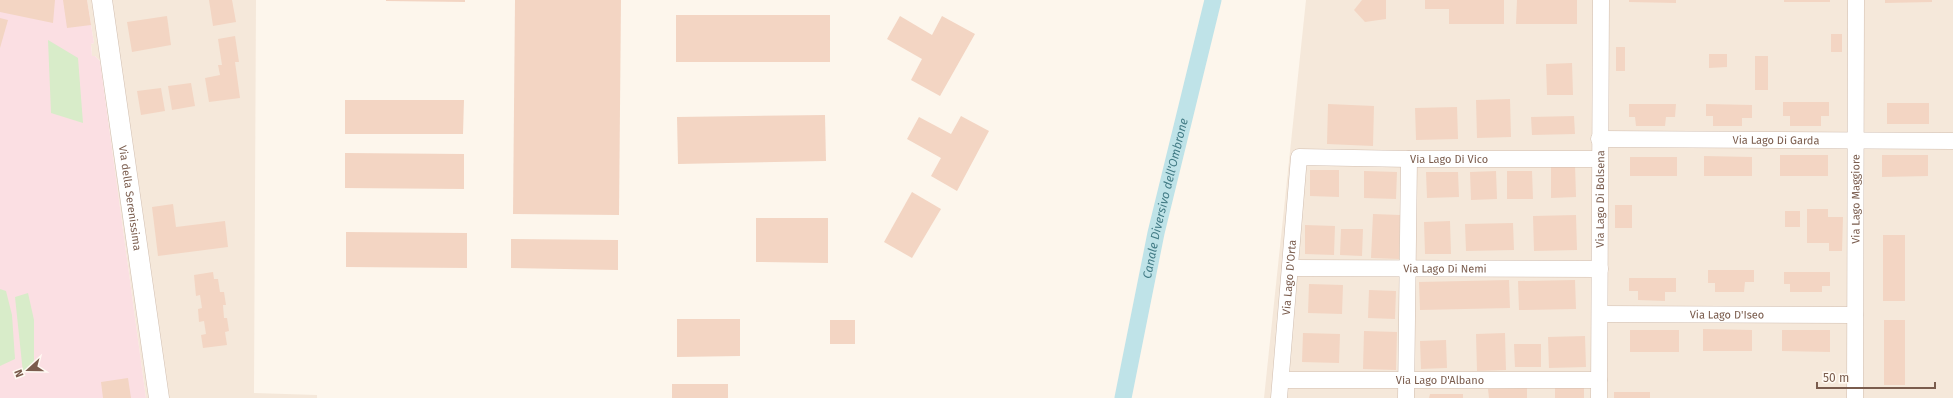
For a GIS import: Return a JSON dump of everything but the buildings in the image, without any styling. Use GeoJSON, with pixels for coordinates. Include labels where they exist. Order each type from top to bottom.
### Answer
{"type":"FeatureCollection","features":[{"type":"Feature","properties":{"kind":"street","name":"Via della Serenissima"},"geometry":{"type":"LineString","coordinates":[[102,0],[159,397]]}},
{"type":"Feature","properties":{"kind":"street","name":"Via Lago Di Bolsena"},"geometry":{"type":"LineString","coordinates":[[1599,398],[1600,0]]}},
{"type":"Feature","properties":{"kind":"street","name":"Via Lago Maggiore"},"geometry":{"type":"LineString","coordinates":[[1855,398],[1856,0]]}},
{"type":"Feature","properties":{"kind":"street","name":"Via Lago Di Garda"},"geometry":{"type":"LineString","coordinates":[[1599,139],[1953,141]]}},
{"type":"Feature","properties":{"kind":"street","name":"Via Lago Di Vico"},"geometry":{"type":"LineString","coordinates":[[1299,157],[1409,159],[1599,159]]}},
{"type":"Feature","properties":{"kind":"street","name":"Via Lago D'Orta"},"geometry":{"type":"LineString","coordinates":[[1279,398],[1299,157]]}},
{"type":"Feature","properties":{"kind":"street"},"geometry":{"type":"LineString","coordinates":[[1406,398],[1409,159]]}},
{"type":"Feature","properties":{"kind":"street","name":"Via Lago Di Nemi"},"geometry":{"type":"LineString","coordinates":[[1290,268],[1600,269]]}},
{"type":"Feature","properties":{"kind":"street","name":"Via Lago D'Iseo"},"geometry":{"type":"LineString","coordinates":[[1600,314],[1855,314]]}},
{"type":"Feature","properties":{"kind":"street","name":"Via Lago D'Albano"},"geometry":{"type":"LineString","coordinates":[[1281,380],[1599,380]]}},
{"type":"Feature","properties":{"kind":"shaded area"},"geometry":{"type":"Polygon","coordinates":[[[0,0],[87,0],[94,43],[91,44],[92,56],[95,56],[100,61],[146,398],[0,398],[0,0]]]}},
{"type":"Feature","properties":{"kind":"shaded area"},"geometry":{"type":"Polygon","coordinates":[[[87,0],[256,0],[254,393],[317,395],[317,398],[146,398],[100,61],[95,56],[92,56],[91,44],[94,43],[87,0]]]}},
{"type":"Feature","properties":{"kind":"shaded area"},"geometry":{"type":"Polygon","coordinates":[[[1306,0],[1953,0],[1953,398],[1264,398],[1306,0]]]}},
{"type":"Feature","properties":{"kind":"green space"},"geometry":{"type":"Polygon","coordinates":[[[48,40],[78,58],[83,123],[51,113],[48,40]]]}},
{"type":"Feature","properties":{"kind":"green space"},"geometry":{"type":"Polygon","coordinates":[[[0,289],[6,291],[12,315],[15,359],[0,366],[0,289]]]}},
{"type":"Feature","properties":{"kind":"green space"},"geometry":{"type":"Polygon","coordinates":[[[28,293],[34,320],[34,368],[23,373],[15,297],[28,293]]]}},
{"type":"Feature","properties":{"kind":"waterway","name":"Canale Diversivo dell'Ombrone"},"geometry":{"type":"LineString","coordinates":[[1123,398],[1156,233],[1213,0]]}}]}
